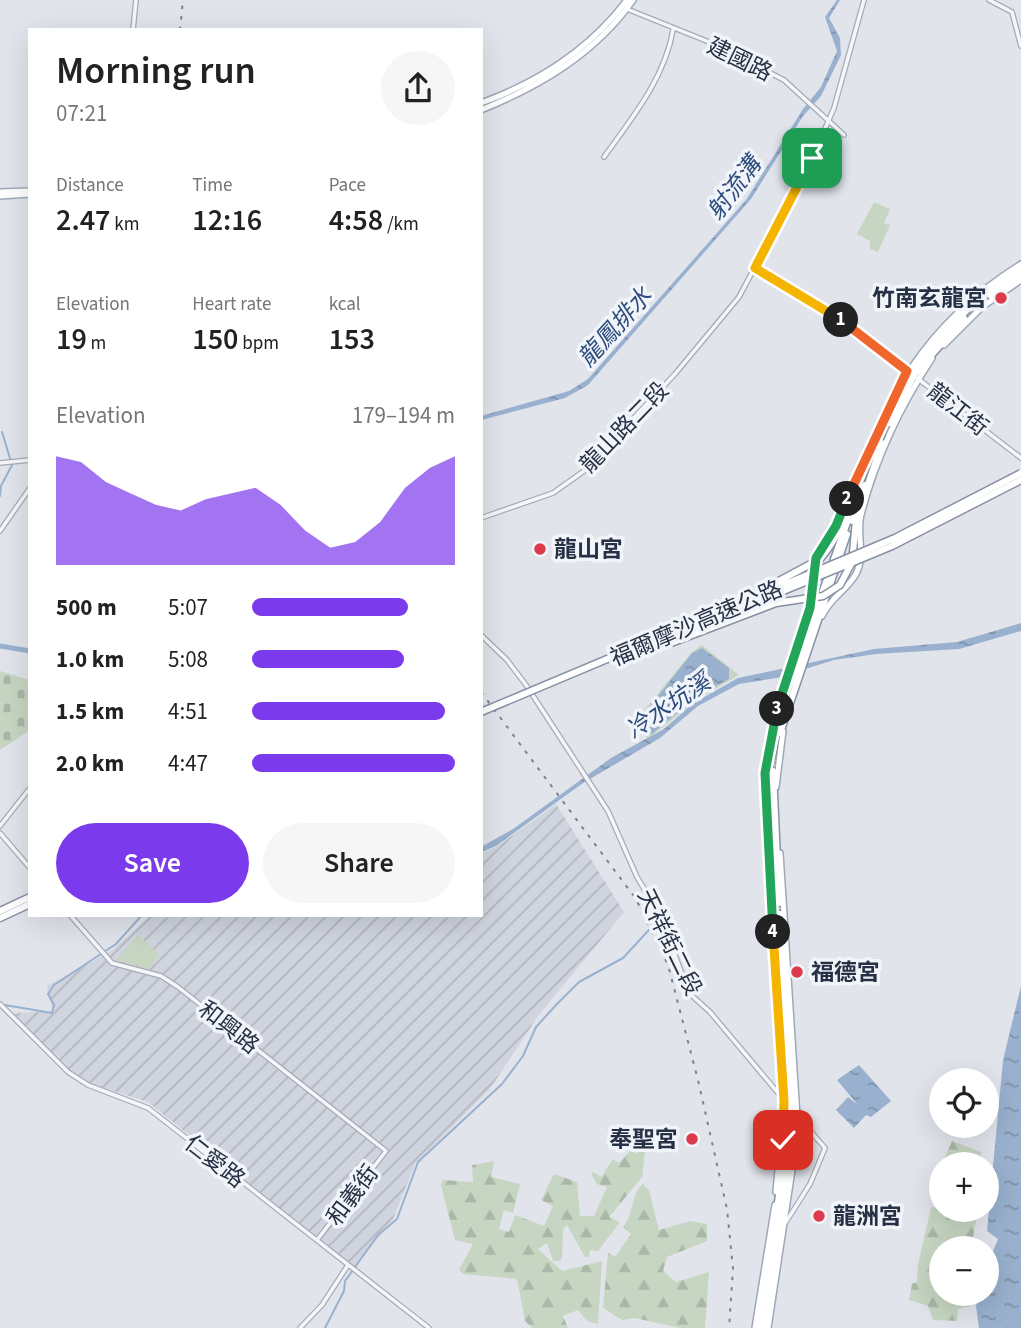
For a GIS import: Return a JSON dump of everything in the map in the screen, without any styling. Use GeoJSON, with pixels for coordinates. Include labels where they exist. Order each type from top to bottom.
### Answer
{"type":"FeatureCollection","features":[{"type":"Feature","properties":{"kind":"highway"},"geometry":{"type":"LineString","coordinates":[[913,374],[965,316],[1020,274]]}},
{"type":"Feature","properties":{"kind":"highway"},"geometry":{"type":"LineString","coordinates":[[981,297],[1020,274]]}},
{"type":"Feature","properties":{"kind":"highway"},"geometry":{"type":"LineString","coordinates":[[761,1328],[790,1108],[775,907],[769,768],[794,676],[882,443],[913,374],[935,342],[1000,278]]}},
{"type":"Feature","properties":{"kind":"highway"},"geometry":{"type":"LineString","coordinates":[[655,645],[701,632],[776,603],[823,596],[843,581],[853,552],[856,520],[882,443]]}},
{"type":"Feature","properties":{"kind":"highway"},"geometry":{"type":"LineString","coordinates":[[587,668],[685,622],[744,599],[806,569],[820,559],[836,535],[862,469],[882,443]]}},
{"type":"Feature","properties":{"kind":"highway","name":"福爾摩沙高速公路"},"geometry":{"type":"LineString","coordinates":[[483,712],[895,538],[1021,473]]}},
{"type":"Feature","properties":{"kind":"highway","name":"福爾摩沙高速公路"},"geometry":{"type":"LineString","coordinates":[[483,712],[655,645],[892,546],[1021,480]]}},
{"type":"Feature","properties":{"kind":"highway"},"geometry":{"type":"LineString","coordinates":[[767,1305],[790,1152],[785,984],[773,770],[776,745],[794,676]]}},
{"type":"Feature","properties":{"kind":"highway"},"geometry":{"type":"LineString","coordinates":[[0,911],[28,898]]}},
{"type":"Feature","properties":{"kind":"highway"},"geometry":{"type":"LineString","coordinates":[[0,918],[28,905]]}},
{"type":"Feature","properties":{"kind":"highway"},"geometry":{"type":"LineString","coordinates":[[775,907],[775,961]]}},
{"type":"Feature","properties":{"kind":"highway"},"geometry":{"type":"LineString","coordinates":[[785,984],[786,939]]}},
{"type":"Feature","properties":{"kind":"highway"},"geometry":{"type":"LineString","coordinates":[[761,1328],[776,1276]]}},
{"type":"Feature","properties":{"kind":"main road"},"geometry":{"type":"LineString","coordinates":[[483,109],[551,75],[594,44],[625,8],[627,0]]}},
{"type":"Feature","properties":{"kind":"main road"},"geometry":{"type":"LineString","coordinates":[[483,102],[532,82],[561,63],[633,0]]}},
{"type":"Feature","properties":{"kind":"main road"},"geometry":{"type":"LineString","coordinates":[[0,194],[28,192]]}},
{"type":"Feature","properties":{"kind":"main road"},"geometry":{"type":"LineString","coordinates":[[800,660],[816,558],[836,526],[913,374],[942,328],[975,296],[1000,278],[1020,274]]}},
{"type":"Feature","properties":{"kind":"main road"},"geometry":{"type":"LineString","coordinates":[[790,1108],[775,961],[765,773],[771,731],[800,660],[829,603],[856,574],[861,554],[861,512],[882,443]]}},
{"type":"Feature","properties":{"kind":"main road"},"geometry":{"type":"LineString","coordinates":[[761,1328],[776,1276],[784,1223],[790,1108],[786,939],[776,787],[782,735],[794,676]]}},
{"type":"Feature","properties":{"kind":"street"},"geometry":{"type":"LineString","coordinates":[[133,28],[136,0]]}},
{"type":"Feature","properties":{"kind":"street","name":"龍山路二段"},"geometry":{"type":"LineString","coordinates":[[483,517],[552,493],[584,471],[675,374],[739,297],[810,163],[828,120],[864,0]]}},
{"type":"Feature","properties":{"kind":"street"},"geometry":{"type":"LineString","coordinates":[[989,0],[1012,12],[1021,46]]}},
{"type":"Feature","properties":{"kind":"street","name":"建國路"},"geometry":{"type":"LineString","coordinates":[[625,8],[747,60],[784,80],[844,135]]}},
{"type":"Feature","properties":{"kind":"street"},"geometry":{"type":"LineString","coordinates":[[604,157],[642,104],[666,57],[673,30]]}},
{"type":"Feature","properties":{"kind":"street","name":"龍江街"},"geometry":{"type":"LineString","coordinates":[[755,268],[818,304],[1021,458]]}},
{"type":"Feature","properties":{"kind":"street"},"geometry":{"type":"LineString","coordinates":[[0,464],[28,460]]}},
{"type":"Feature","properties":{"kind":"street"},"geometry":{"type":"LineString","coordinates":[[0,531],[28,491]]}},
{"type":"Feature","properties":{"kind":"street","name":"天祥街二段"},"geometry":{"type":"LineString","coordinates":[[483,637],[507,660],[526,685],[608,811],[634,870],[661,917],[689,993],[717,1020],[825,1148],[810,1184],[784,1223]]}},
{"type":"Feature","properties":{"kind":"street"},"geometry":{"type":"LineString","coordinates":[[0,826],[28,791]]}},
{"type":"Feature","properties":{"kind":"street"},"geometry":{"type":"LineString","coordinates":[[0,833],[28,866]]}},
{"type":"Feature","properties":{"kind":"street","name":"和興路"},"geometry":{"type":"LineString","coordinates":[[72,917],[107,958],[118,966],[160,976],[178,987],[386,1151]]}},
{"type":"Feature","properties":{"kind":"street","name":"仁愛路"},"geometry":{"type":"LineString","coordinates":[[0,1004],[68,1072],[88,1085],[148,1108],[429,1328]]}},
{"type":"Feature","properties":{"kind":"street","name":"和義街"},"geometry":{"type":"LineString","coordinates":[[317,1240],[386,1151]]}},
{"type":"Feature","properties":{"kind":"street"},"geometry":{"type":"LineString","coordinates":[[300,1328],[322,1305],[348,1265]]}},
{"type":"Feature","properties":{"kind":"shaded area"},"geometry":{"type":"Polygon","coordinates":[[[556,804],[624,912],[538,1016],[490,1089],[415,1164],[393,1219],[354,1268],[148,1102],[85,1082],[71,1072],[13,1013],[53,1011],[47,986],[111,951],[149,917],[483,917],[483,852],[496,847],[556,804]]]}},
{"type":"Feature","properties":{"kind":"green space"},"geometry":{"type":"Polygon","coordinates":[[[874,202],[890,209],[884,223],[890,225],[878,252],[870,249],[870,241],[857,234],[874,202]]]}},
{"type":"Feature","properties":{"kind":"green space"},"geometry":{"type":"Polygon","coordinates":[[[702,645],[739,675],[695,701],[648,739],[638,726],[637,719],[691,653],[702,645]]]}},
{"type":"Feature","properties":{"kind":"green space"},"geometry":{"type":"Polygon","coordinates":[[[0,671],[28,679],[28,731],[0,750],[0,671]]]}},
{"type":"Feature","properties":{"kind":"green space"},"geometry":{"type":"Polygon","coordinates":[[[138,935],[159,954],[149,969],[116,960],[138,935]]]}},
{"type":"Feature","properties":{"kind":"green space"},"geometry":{"type":"Polygon","coordinates":[[[952,1141],[981,1152],[947,1152],[952,1141]]]}},
{"type":"Feature","properties":{"kind":"green space"},"geometry":{"type":"Polygon","coordinates":[[[631,1150],[637,1154],[641,1150],[645,1152],[642,1177],[609,1217],[620,1222],[598,1251],[590,1250],[589,1257],[585,1257],[567,1225],[563,1229],[562,1258],[559,1261],[553,1261],[547,1243],[538,1249],[562,1271],[602,1261],[598,1324],[587,1321],[578,1310],[563,1316],[568,1328],[532,1328],[525,1321],[517,1279],[463,1274],[459,1270],[473,1244],[455,1240],[441,1185],[443,1180],[473,1182],[472,1165],[494,1161],[491,1177],[520,1184],[513,1213],[504,1210],[499,1229],[509,1232],[515,1215],[544,1226],[553,1206],[541,1200],[554,1174],[577,1182],[580,1216],[594,1216],[607,1187],[597,1184],[591,1174],[593,1172],[601,1177],[613,1159],[619,1163],[631,1150]]]}},
{"type":"Feature","properties":{"kind":"green space"},"geometry":{"type":"Polygon","coordinates":[[[643,1184],[649,1190],[659,1230],[690,1221],[707,1224],[707,1241],[667,1257],[663,1271],[676,1282],[709,1272],[705,1328],[680,1328],[635,1318],[622,1320],[603,1308],[608,1253],[615,1257],[631,1234],[623,1227],[636,1193],[643,1184]]]}},
{"type":"Feature","properties":{"kind":"green space"},"geometry":{"type":"Polygon","coordinates":[[[929,1216],[929,1222],[976,1222],[973,1236],[929,1236],[929,1306],[968,1306],[958,1309],[957,1321],[933,1320],[928,1306],[909,1300],[912,1284],[917,1282],[929,1216]]]}},
{"type":"Feature","properties":{"kind":"water"},"geometry":{"type":"Polygon","coordinates":[[[837,0],[840,0],[829,18],[840,38],[841,55],[821,96],[803,116],[751,199],[588,385],[565,398],[483,419],[483,415],[569,391],[588,379],[746,200],[803,109],[821,87],[837,51],[825,17],[837,0]]]}},
{"type":"Feature","properties":{"kind":"water"},"geometry":{"type":"Polygon","coordinates":[[[1021,623],[1021,631],[959,649],[876,654],[834,660],[777,678],[739,684],[698,706],[660,738],[583,783],[496,846],[483,851],[483,846],[513,829],[611,758],[664,729],[692,704],[738,678],[874,649],[957,642],[1021,623]]]}},
{"type":"Feature","properties":{"kind":"water"},"geometry":{"type":"Polygon","coordinates":[[[702,648],[729,668],[729,679],[696,697],[652,734],[644,733],[641,729],[644,726],[639,720],[692,653],[702,648]]]}},
{"type":"Feature","properties":{"kind":"water"},"geometry":{"type":"Polygon","coordinates":[[[1021,986],[1021,1328],[979,1328],[976,1306],[999,1306],[999,1236],[987,1231],[988,1222],[999,1222],[999,1152],[994,1152],[996,1138],[999,1138],[1003,1060],[1021,986]]]}},
{"type":"Feature","properties":{"kind":"water"},"geometry":{"type":"Polygon","coordinates":[[[859,1065],[891,1101],[871,1117],[866,1115],[854,1128],[836,1110],[848,1097],[857,1104],[837,1080],[859,1065]]]}},
{"type":"Feature","properties":{"kind":"waterway"},"geometry":{"type":"LineString","coordinates":[[0,496],[1,486],[12,465],[2,432]]}},
{"type":"Feature","properties":{"kind":"waterway","name":"冷水坑溪"},"geometry":{"type":"LineString","coordinates":[[0,646],[28,651]]}},
{"type":"Feature","properties":{"kind":"waterway"},"geometry":{"type":"LineString","coordinates":[[5,1005],[52,1013],[54,1005],[48,994],[54,985],[116,944],[140,917]]}},
{"type":"Feature","properties":{"kind":"waterway"},"geometry":{"type":"LineString","coordinates":[[325,1328],[344,1291],[345,1281],[378,1235],[397,1219],[418,1162],[502,1084],[523,1056],[536,1027],[556,1005],[579,982],[623,958],[659,919]]}},
{"type":"Feature","properties":{"kind":"railway"},"geometry":{"type":"LineString","coordinates":[[180,28],[183,0]]}},
{"type":"Feature","properties":{"kind":"railway"},"geometry":{"type":"LineString","coordinates":[[483,695],[636,899],[668,965],[698,1080],[727,1209],[733,1269],[729,1328]]}},
{"type":"Feature","properties":{"kind":"place","name":"竹南玄龍宮"},"geometry":{"type":"Point","coordinates":[1001,298]}},
{"type":"Feature","properties":{"kind":"place","name":"龍山宮"},"geometry":{"type":"Point","coordinates":[540,549]}},
{"type":"Feature","properties":{"kind":"place","name":"福德宮"},"geometry":{"type":"Point","coordinates":[797,972]}},
{"type":"Feature","properties":{"kind":"place","name":"奉聖宮"},"geometry":{"type":"Point","coordinates":[692,1139]}},
{"type":"Feature","properties":{"kind":"place","name":"龍洲宮"},"geometry":{"type":"Point","coordinates":[819,1216]}},
{"type":"Feature","properties":{"kind":"route"},"geometry":{"type":"LineString","coordinates":[[783,1140],[784,1101],[765,799],[768,747],[780,698],[810,608],[816,558],[836,526],[871,443],[907,371],[818,304],[755,268],[812,158]]}},
{"type":"Feature","properties":{"kind":"water label","name":"射流溝"},"geometry":{"type":"Point","coordinates":[734,188]}},
{"type":"Feature","properties":{"kind":"water label","name":"龍鳳排水"},"geometry":{"type":"Point","coordinates":[615,327]}}]}
